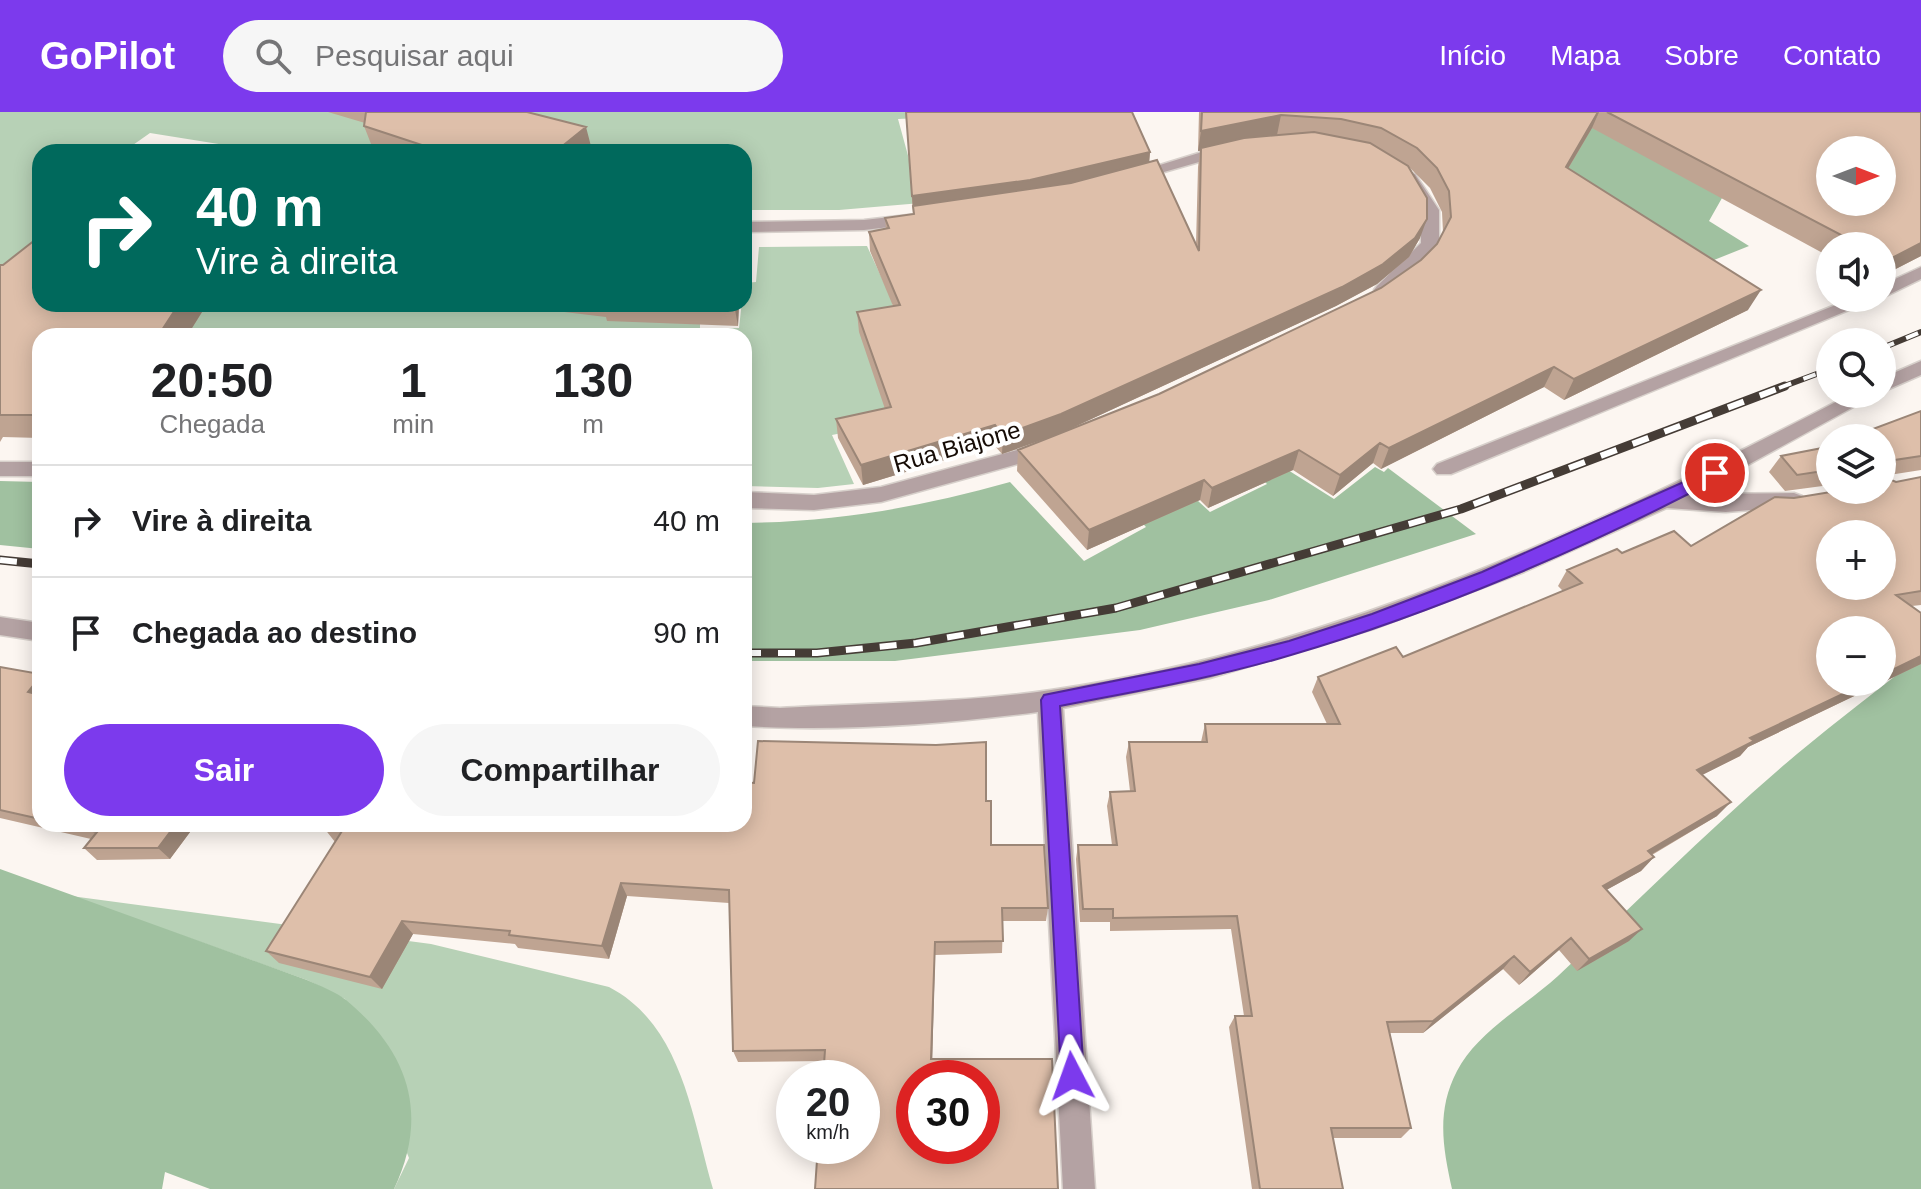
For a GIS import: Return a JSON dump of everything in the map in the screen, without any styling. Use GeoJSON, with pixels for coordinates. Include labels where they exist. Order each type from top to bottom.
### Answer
{"type":"FeatureCollection","features":[{"type":"Feature","properties":{"kind":"street"},"geometry":{"type":"LineString","coordinates":[[1106,184],[1251,145]]}},
{"type":"Feature","properties":{"kind":"street"},"geometry":{"type":"LineString","coordinates":[[1362,303],[1397,279],[1430,244],[1432,221],[1425,199],[1413,180],[1389,165]]}},
{"type":"Feature","properties":{"kind":"street"},"geometry":{"type":"LineString","coordinates":[[752,227],[864,225],[934,216]]}},
{"type":"Feature","properties":{"kind":"street"},"geometry":{"type":"LineString","coordinates":[[1896,285],[1921,272]]}},
{"type":"Feature","properties":{"kind":"street"},"geometry":{"type":"LineString","coordinates":[[1444,469],[1834,312]]}},
{"type":"Feature","properties":{"kind":"street"},"geometry":{"type":"LineString","coordinates":[[1896,379],[1921,367]]}},
{"type":"Feature","properties":{"kind":"street"},"geometry":{"type":"LineString","coordinates":[[752,716],[780,718],[1050,700],[1199,672],[1290,648],[1488,577],[1665,500],[1840,408]]}},
{"type":"Feature","properties":{"kind":"street","name":"Rua Biajone"},"geometry":{"type":"LineString","coordinates":[[752,500],[821,502],[872,497],[944,481],[1059,445]]}},
{"type":"Feature","properties":{"kind":"street"},"geometry":{"type":"LineString","coordinates":[[0,469],[32,469]]}},
{"type":"Feature","properties":{"kind":"street"},"geometry":{"type":"LineString","coordinates":[[1665,500],[1726,504],[1812,498]]}},
{"type":"Feature","properties":{"kind":"street"},"geometry":{"type":"LineString","coordinates":[[0,626],[32,631]]}},
{"type":"Feature","properties":{"kind":"street"},"geometry":{"type":"LineString","coordinates":[[1050,700],[1079,1189]]}},
{"type":"Feature","properties":{"kind":"green space"},"geometry":{"type":"Polygon","coordinates":[[[0,112],[1055,112],[898,119],[921,203],[839,210],[752,210],[752,144],[578,144],[532,132],[516,144],[218,144],[150,133],[134,144],[32,144],[32,312],[622,312],[700,322],[700,328],[123,328],[0,312],[0,112]]]}},
{"type":"Feature","properties":{"kind":"green space"},"geometry":{"type":"Polygon","coordinates":[[[1659,112],[1722,198],[1709,221],[1749,246],[1694,268],[1422,160],[1659,112]]]}},
{"type":"Feature","properties":{"kind":"green space"},"geometry":{"type":"Polygon","coordinates":[[[867,246],[891,298],[921,417],[832,435],[854,484],[818,488],[752,486],[752,328],[739,328],[741,312],[752,312],[752,282],[756,282],[759,247],[867,246]]]}},
{"type":"Feature","properties":{"kind":"green space"},"geometry":{"type":"Polygon","coordinates":[[[1269,458],[1334,499],[1375,467],[1384,472],[1388,468],[1476,534],[1269,600],[1140,630],[895,661],[752,661],[752,523],[878,512],[1010,482],[1084,561],[1146,527],[1110,488],[1185,489],[1210,512],[1267,484],[1250,467],[1269,458]]]}},
{"type":"Feature","properties":{"kind":"green space"},"geometry":{"type":"Polygon","coordinates":[[[0,481],[32,482],[32,548],[0,545],[0,481]]]}},
{"type":"Feature","properties":{"kind":"green space"},"geometry":{"type":"Polygon","coordinates":[[[1921,656],[1921,1189],[1452,1189],[1443,1130],[1446,1101],[1457,1071],[1477,1044],[1558,976],[1706,835],[1828,729],[1870,696],[1896,696],[1896,676],[1921,656]]]}},
{"type":"Feature","properties":{"kind":"green space"},"geometry":{"type":"Polygon","coordinates":[[[0,869],[307,980],[346,1000],[385,1041],[399,1064],[407,1087],[411,1111],[410,1136],[405,1162],[394,1189],[210,1189],[165,1172],[162,1189],[0,1189],[0,869]]]}},
{"type":"Feature","properties":{"kind":"green space"},"geometry":{"type":"Polygon","coordinates":[[[71,896],[431,944],[609,987],[634,1004],[653,1024],[668,1049],[690,1103],[713,1189],[394,1189],[409,1158],[345,999],[307,980],[71,896]]]}},
{"type":"Feature","properties":{"kind":"building"},"geometry":{"type":"Polygon","coordinates":[[[366,112],[527,112],[586,127],[565,144],[419,144],[364,126],[366,112]]]}},
{"type":"Feature","properties":{"kind":"building"},"geometry":{"type":"Polygon","coordinates":[[[906,112],[1132,112],[1150,152],[1030,180],[912,196],[906,112]]]}},
{"type":"Feature","properties":{"kind":"building"},"geometry":{"type":"Polygon","coordinates":[[[1202,112],[1598,112],[1566,167],[1761,290],[1574,379],[1554,367],[1389,448],[1380,443],[1340,475],[1299,450],[1212,488],[1204,480],[1089,530],[1018,450],[1159,394],[1381,288],[1421,260],[1437,244],[1451,217],[1449,191],[1437,168],[1417,148],[1381,128],[1341,119],[1281,115],[1201,131],[1202,112]]]}},
{"type":"Feature","properties":{"kind":"building"},"geometry":{"type":"Polygon","coordinates":[[[1607,112],[1921,112],[1921,243],[1896,256],[1896,232],[1835,232],[1607,112]]]}},
{"type":"Feature","properties":{"kind":"building"},"geometry":{"type":"Polygon","coordinates":[[[1314,132],[1370,143],[1408,166],[1427,198],[1427,219],[1415,238],[1383,264],[1342,287],[1061,414],[1003,435],[995,425],[861,465],[836,419],[891,407],[857,312],[900,305],[869,232],[889,228],[885,218],[914,214],[913,206],[1071,183],[1157,160],[1199,251],[1201,148],[1244,138],[1314,132]]]}},
{"type":"Feature","properties":{"kind":"building"},"geometry":{"type":"Polygon","coordinates":[[[32,242],[32,312],[174,312],[163,328],[32,328],[32,415],[0,415],[0,265],[32,242]]]}},
{"type":"Feature","properties":{"kind":"building"},"geometry":{"type":"Polygon","coordinates":[[[1921,411],[1921,456],[1896,460],[1896,424],[1886,424],[1921,411]]]}},
{"type":"Feature","properties":{"kind":"building"},"geometry":{"type":"Polygon","coordinates":[[[1816,449],[1816,472],[1797,475],[1781,456],[1816,449]]]}},
{"type":"Feature","properties":{"kind":"building"},"geometry":{"type":"Polygon","coordinates":[[[1921,477],[1921,591],[1896,595],[1921,613],[1921,656],[1896,668],[1896,616],[1816,616],[1816,696],[1838,696],[1750,738],[1754,741],[1697,770],[1731,802],[1648,851],[1654,857],[1603,886],[1642,929],[1589,959],[1571,938],[1530,972],[1514,956],[1433,1021],[1387,1022],[1411,1128],[1331,1128],[1343,1189],[1260,1189],[1235,1016],[1252,1016],[1237,916],[1113,918],[1113,909],[1083,909],[1078,845],[1117,845],[1110,792],[1135,791],[1129,742],[1207,742],[1205,724],[1340,724],[1318,677],[1396,647],[1403,657],[1582,583],[1567,570],[1617,549],[1622,553],[1674,531],[1691,546],[1775,497],[1816,494],[1816,504],[1896,504],[1896,482],[1921,477]]]}},
{"type":"Feature","properties":{"kind":"building"},"geometry":{"type":"Polygon","coordinates":[[[0,667],[32,673],[32,687],[28,692],[32,693],[32,817],[0,810],[0,667]]]}},
{"type":"Feature","properties":{"kind":"building"},"geometry":{"type":"Polygon","coordinates":[[[758,741],[936,745],[986,742],[986,801],[991,801],[991,845],[1044,845],[1048,908],[1002,908],[1003,941],[935,942],[931,1059],[1052,1059],[1058,1189],[815,1189],[817,1164],[880,1164],[880,1060],[824,1060],[825,1050],[733,1051],[729,890],[621,883],[602,946],[509,935],[510,931],[402,921],[370,977],[266,951],[341,832],[752,832],[752,783],[758,741]]]}},
{"type":"Feature","properties":{"kind":"building"},"geometry":{"type":"Polygon","coordinates":[[[97,832],[170,832],[158,848],[84,848],[97,832]]]}},
{"type":"Feature","properties":{"kind":"railway"},"geometry":{"type":"LineString","coordinates":[[1896,342],[1921,332]]}},
{"type":"Feature","properties":{"kind":"railway"},"geometry":{"type":"LineString","coordinates":[[1779,388],[1816,374]]}},
{"type":"Feature","properties":{"kind":"railway"},"geometry":{"type":"LineString","coordinates":[[752,653],[817,653],[916,643],[1116,608],[1461,509],[1785,386]]}},
{"type":"Feature","properties":{"kind":"railway"},"geometry":{"type":"LineString","coordinates":[[0,560],[32,563]]}},
{"type":"Feature","properties":{"kind":"route"},"geometry":{"type":"LineString","coordinates":[[1072,1076],[1050,700],[1199,672],[1290,648],[1378,619],[1488,577],[1665,500],[1715,473]]}}]}
